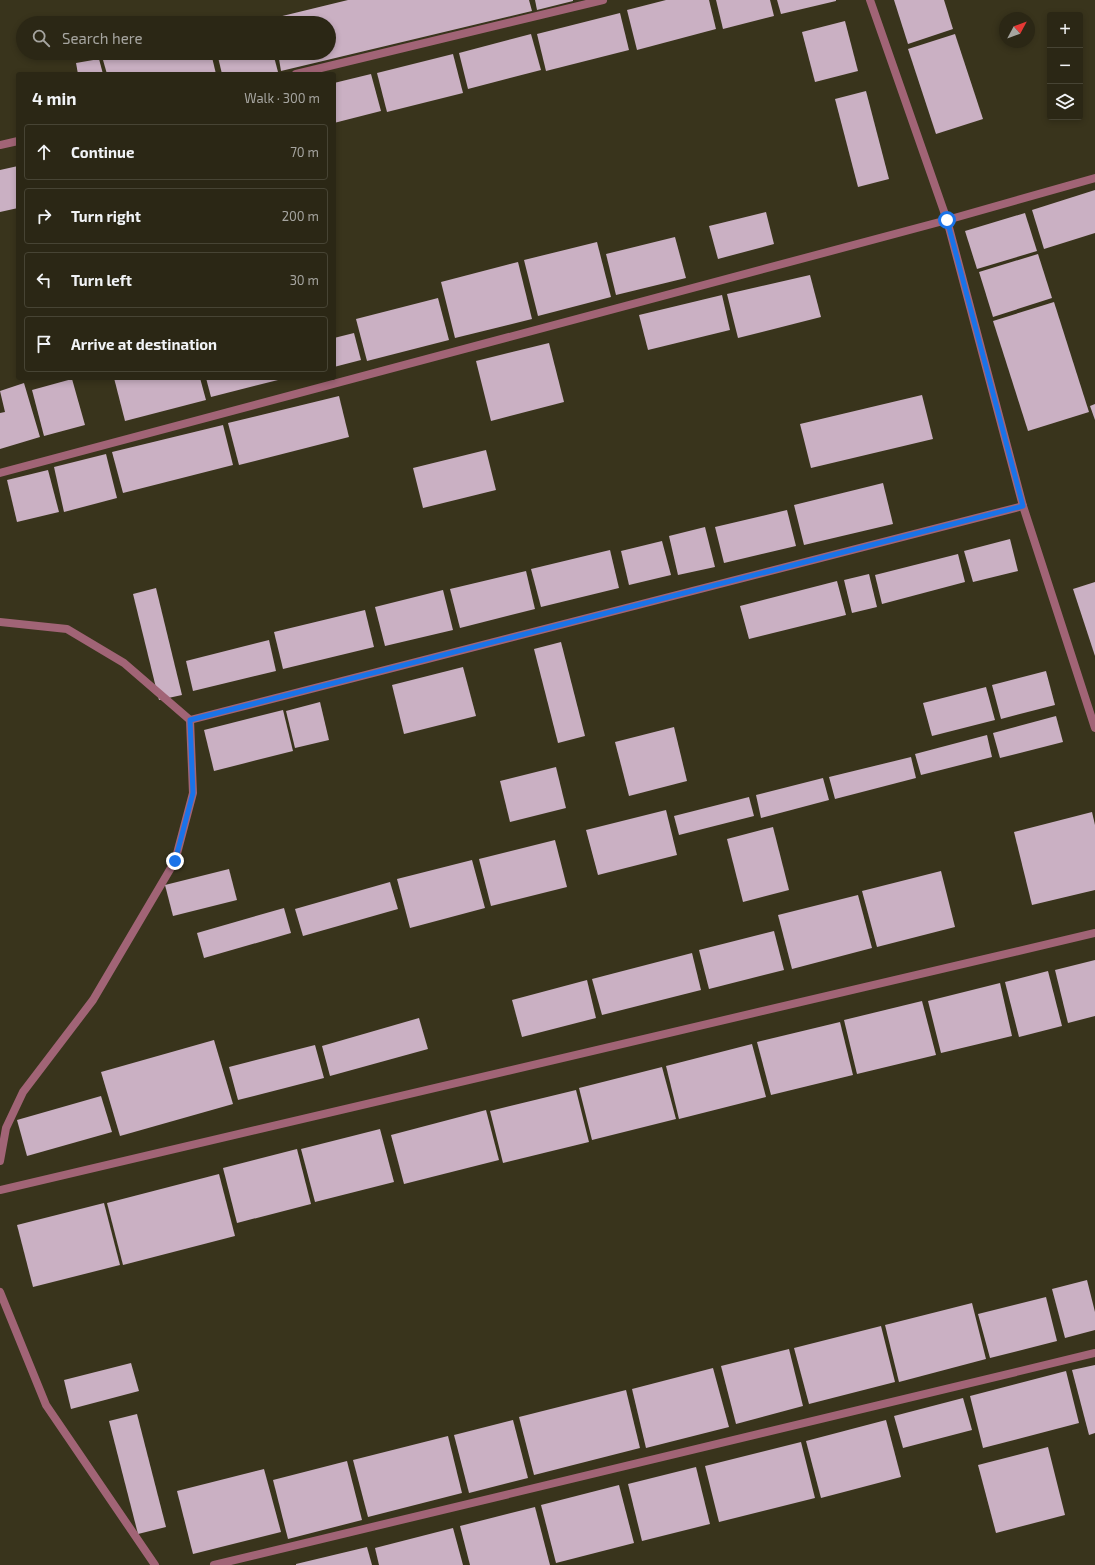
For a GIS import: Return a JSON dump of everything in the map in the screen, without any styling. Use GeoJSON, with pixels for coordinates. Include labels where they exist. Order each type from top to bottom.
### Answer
{"type":"FeatureCollection","features":[{"type":"Feature","properties":{"kind":"street"},"geometry":{"type":"LineString","coordinates":[[304,72],[602,0]]}},
{"type":"Feature","properties":{"kind":"street"},"geometry":{"type":"LineString","coordinates":[[870,0],[947,220],[1023,506],[1095,728]]}},
{"type":"Feature","properties":{"kind":"street"},"geometry":{"type":"LineString","coordinates":[[0,146],[16,142]]}},
{"type":"Feature","properties":{"kind":"street"},"geometry":{"type":"LineString","coordinates":[[0,473],[947,220],[1095,178]]}},
{"type":"Feature","properties":{"kind":"street"},"geometry":{"type":"LineString","coordinates":[[190,720],[1023,506]]}},
{"type":"Feature","properties":{"kind":"street"},"geometry":{"type":"LineString","coordinates":[[0,622],[67,629],[124,663],[190,720],[193,793],[175,861],[93,1000],[23,1092],[6,1128],[0,1161]]}},
{"type":"Feature","properties":{"kind":"street"},"geometry":{"type":"LineString","coordinates":[[0,1190],[1095,933]]}},
{"type":"Feature","properties":{"kind":"street"},"geometry":{"type":"LineString","coordinates":[[0,1292],[46,1405],[155,1565]]}},
{"type":"Feature","properties":{"kind":"street"},"geometry":{"type":"LineString","coordinates":[[214,1565],[1095,1352]]}},
{"type":"Feature","properties":{"kind":"building"},"geometry":{"type":"Polygon","coordinates":[[[348,0],[529,0],[532,11],[336,58],[336,16],[282,16],[348,0]]]}},
{"type":"Feature","properties":{"kind":"building"},"geometry":{"type":"Polygon","coordinates":[[[535,0],[573,0],[573,1],[537,10],[535,0]]]}},
{"type":"Feature","properties":{"kind":"building"},"geometry":{"type":"Polygon","coordinates":[[[666,0],[709,0],[716,29],[637,50],[627,10],[666,0]]]}},
{"type":"Feature","properties":{"kind":"building"},"geometry":{"type":"Polygon","coordinates":[[[716,0],[770,0],[774,16],[723,29],[716,0]]]}},
{"type":"Feature","properties":{"kind":"building"},"geometry":{"type":"Polygon","coordinates":[[[777,0],[836,0],[836,1],[781,14],[777,0]]]}},
{"type":"Feature","properties":{"kind":"building"},"geometry":{"type":"Polygon","coordinates":[[[894,0],[944,0],[953,29],[908,44],[894,0]]]}},
{"type":"Feature","properties":{"kind":"building"},"geometry":{"type":"Polygon","coordinates":[[[620,13],[629,50],[546,71],[537,34],[620,13]]]}},
{"type":"Feature","properties":{"kind":"building"},"geometry":{"type":"Polygon","coordinates":[[[845,21],[858,71],[815,82],[802,32],[845,21]]]}},
{"type":"Feature","properties":{"kind":"building"},"geometry":{"type":"Polygon","coordinates":[[[531,34],[541,70],[468,89],[459,53],[531,34]]]}},
{"type":"Feature","properties":{"kind":"building"},"geometry":{"type":"Polygon","coordinates":[[[955,34],[983,119],[936,134],[908,49],[955,34]]]}},
{"type":"Feature","properties":{"kind":"building"},"geometry":{"type":"Polygon","coordinates":[[[453,54],[463,93],[387,112],[377,73],[453,54]]]}},
{"type":"Feature","properties":{"kind":"building"},"geometry":{"type":"Polygon","coordinates":[[[99,60],[102,72],[78,72],[76,63],[99,60]]]}},
{"type":"Feature","properties":{"kind":"building"},"geometry":{"type":"Polygon","coordinates":[[[103,60],[213,60],[216,72],[106,72],[103,60]]]}},
{"type":"Feature","properties":{"kind":"building"},"geometry":{"type":"Polygon","coordinates":[[[219,60],[275,60],[278,72],[222,72],[219,60]]]}},
{"type":"Feature","properties":{"kind":"building"},"geometry":{"type":"Polygon","coordinates":[[[279,60],[327,60],[281,71],[279,60]]]}},
{"type":"Feature","properties":{"kind":"building"},"geometry":{"type":"Polygon","coordinates":[[[371,74],[381,111],[336,122],[336,83],[371,74]]]}},
{"type":"Feature","properties":{"kind":"building"},"geometry":{"type":"Polygon","coordinates":[[[866,91],[889,179],[858,187],[835,99],[866,91]]]}},
{"type":"Feature","properties":{"kind":"building"},"geometry":{"type":"Polygon","coordinates":[[[16,166],[16,208],[0,212],[0,170],[16,166]]]}},
{"type":"Feature","properties":{"kind":"building"},"geometry":{"type":"Polygon","coordinates":[[[1095,190],[1095,233],[1044,249],[1032,210],[1095,190]]]}},
{"type":"Feature","properties":{"kind":"building"},"geometry":{"type":"Polygon","coordinates":[[[766,212],[774,244],[718,259],[709,226],[766,212]]]}},
{"type":"Feature","properties":{"kind":"building"},"geometry":{"type":"Polygon","coordinates":[[[1025,213],[1037,251],[977,269],[965,231],[1025,213]]]}},
{"type":"Feature","properties":{"kind":"building"},"geometry":{"type":"Polygon","coordinates":[[[675,237],[686,278],[616,295],[606,254],[675,237]]]}},
{"type":"Feature","properties":{"kind":"building"},"geometry":{"type":"Polygon","coordinates":[[[597,242],[611,297],[538,316],[524,260],[597,242]]]}},
{"type":"Feature","properties":{"kind":"building"},"geometry":{"type":"Polygon","coordinates":[[[1038,254],[1052,298],[993,317],[979,272],[1038,254]]]}},
{"type":"Feature","properties":{"kind":"building"},"geometry":{"type":"Polygon","coordinates":[[[518,262],[532,319],[455,338],[441,282],[518,262]]]}},
{"type":"Feature","properties":{"kind":"building"},"geometry":{"type":"Polygon","coordinates":[[[810,275],[821,317],[738,338],[727,294],[810,275]]]}},
{"type":"Feature","properties":{"kind":"building"},"geometry":{"type":"Polygon","coordinates":[[[722,295],[730,330],[648,350],[639,315],[722,295]]]}},
{"type":"Feature","properties":{"kind":"building"},"geometry":{"type":"Polygon","coordinates":[[[438,298],[449,340],[367,361],[356,319],[438,298]]]}},
{"type":"Feature","properties":{"kind":"building"},"geometry":{"type":"Polygon","coordinates":[[[1054,302],[1089,412],[1028,431],[993,321],[1054,302]]]}},
{"type":"Feature","properties":{"kind":"building"},"geometry":{"type":"Polygon","coordinates":[[[354,333],[361,360],[336,366],[336,338],[354,333]]]}},
{"type":"Feature","properties":{"kind":"building"},"geometry":{"type":"Polygon","coordinates":[[[549,343],[564,402],[491,421],[476,361],[549,343]]]}},
{"type":"Feature","properties":{"kind":"building"},"geometry":{"type":"Polygon","coordinates":[[[72,380],[85,425],[44,436],[32,390],[72,380]]]}},
{"type":"Feature","properties":{"kind":"building"},"geometry":{"type":"Polygon","coordinates":[[[115,380],[201,380],[206,400],[125,421],[115,380]]]}},
{"type":"Feature","properties":{"kind":"building"},"geometry":{"type":"Polygon","coordinates":[[[207,380],[278,380],[211,397],[207,380]]]}},
{"type":"Feature","properties":{"kind":"building"},"geometry":{"type":"Polygon","coordinates":[[[24,383],[40,437],[0,449],[0,413],[5,412],[0,391],[24,383]]]}},
{"type":"Feature","properties":{"kind":"building"},"geometry":{"type":"Polygon","coordinates":[[[922,395],[933,439],[811,468],[800,424],[922,395]]]}},
{"type":"Feature","properties":{"kind":"building"},"geometry":{"type":"Polygon","coordinates":[[[339,396],[349,437],[239,465],[228,423],[339,396]]]}},
{"type":"Feature","properties":{"kind":"building"},"geometry":{"type":"Polygon","coordinates":[[[1095,404],[1095,420],[1090,406],[1095,404]]]}},
{"type":"Feature","properties":{"kind":"building"},"geometry":{"type":"Polygon","coordinates":[[[223,425],[233,465],[123,493],[112,452],[223,425]]]}},
{"type":"Feature","properties":{"kind":"building"},"geometry":{"type":"Polygon","coordinates":[[[486,450],[496,490],[423,508],[413,468],[486,450]]]}},
{"type":"Feature","properties":{"kind":"building"},"geometry":{"type":"Polygon","coordinates":[[[106,454],[117,498],[64,512],[54,467],[106,454]]]}},
{"type":"Feature","properties":{"kind":"building"},"geometry":{"type":"Polygon","coordinates":[[[48,470],[59,512],[17,522],[7,480],[48,470]]]}},
{"type":"Feature","properties":{"kind":"building"},"geometry":{"type":"Polygon","coordinates":[[[883,483],[893,524],[804,545],[794,505],[883,483]]]}},
{"type":"Feature","properties":{"kind":"building"},"geometry":{"type":"Polygon","coordinates":[[[787,510],[796,546],[724,563],[715,527],[787,510]]]}},
{"type":"Feature","properties":{"kind":"building"},"geometry":{"type":"Polygon","coordinates":[[[705,527],[715,567],[678,575],[669,536],[705,527]]]}},
{"type":"Feature","properties":{"kind":"building"},"geometry":{"type":"Polygon","coordinates":[[[1010,539],[1018,571],[973,582],[964,551],[1010,539]]]}},
{"type":"Feature","properties":{"kind":"building"},"geometry":{"type":"Polygon","coordinates":[[[662,541],[671,575],[629,585],[621,551],[662,541]]]}},
{"type":"Feature","properties":{"kind":"building"},"geometry":{"type":"Polygon","coordinates":[[[610,550],[619,588],[541,607],[531,569],[610,550]]]}},
{"type":"Feature","properties":{"kind":"building"},"geometry":{"type":"Polygon","coordinates":[[[958,554],[965,582],[882,604],[875,575],[958,554]]]}},
{"type":"Feature","properties":{"kind":"building"},"geometry":{"type":"Polygon","coordinates":[[[526,571],[535,609],[460,628],[450,589],[526,571]]]}},
{"type":"Feature","properties":{"kind":"building"},"geometry":{"type":"Polygon","coordinates":[[[869,574],[877,607],[852,613],[844,580],[869,574]]]}},
{"type":"Feature","properties":{"kind":"building"},"geometry":{"type":"Polygon","coordinates":[[[837,581],[846,615],[749,639],[740,606],[837,581]]]}},
{"type":"Feature","properties":{"kind":"building"},"geometry":{"type":"Polygon","coordinates":[[[1095,582],[1095,656],[1073,589],[1095,582]]]}},
{"type":"Feature","properties":{"kind":"building"},"geometry":{"type":"Polygon","coordinates":[[[156,588],[182,695],[159,700],[133,594],[156,588]]]}},
{"type":"Feature","properties":{"kind":"building"},"geometry":{"type":"Polygon","coordinates":[[[443,590],[453,630],[385,646],[375,607],[443,590]]]}},
{"type":"Feature","properties":{"kind":"building"},"geometry":{"type":"Polygon","coordinates":[[[365,610],[374,647],[283,669],[274,632],[365,610]]]}},
{"type":"Feature","properties":{"kind":"building"},"geometry":{"type":"Polygon","coordinates":[[[269,640],[276,671],[193,691],[186,661],[269,640]]]}},
{"type":"Feature","properties":{"kind":"building"},"geometry":{"type":"Polygon","coordinates":[[[561,642],[585,736],[558,743],[534,649],[561,642]]]}},
{"type":"Feature","properties":{"kind":"building"},"geometry":{"type":"Polygon","coordinates":[[[463,667],[476,716],[404,734],[392,685],[463,667]]]}},
{"type":"Feature","properties":{"kind":"building"},"geometry":{"type":"Polygon","coordinates":[[[1046,671],[1055,705],[1001,719],[992,685],[1046,671]]]}},
{"type":"Feature","properties":{"kind":"building"},"geometry":{"type":"Polygon","coordinates":[[[986,687],[995,720],[932,736],[923,703],[986,687]]]}},
{"type":"Feature","properties":{"kind":"building"},"geometry":{"type":"Polygon","coordinates":[[[320,702],[329,740],[295,748],[286,711],[320,702]]]}},
{"type":"Feature","properties":{"kind":"building"},"geometry":{"type":"Polygon","coordinates":[[[283,710],[293,751],[214,771],[204,730],[283,710]]]}},
{"type":"Feature","properties":{"kind":"building"},"geometry":{"type":"Polygon","coordinates":[[[1056,716],[1063,742],[1000,758],[993,733],[1056,716]]]}},
{"type":"Feature","properties":{"kind":"building"},"geometry":{"type":"Polygon","coordinates":[[[674,727],[687,781],[629,796],[615,742],[674,727]]]}},
{"type":"Feature","properties":{"kind":"building"},"geometry":{"type":"Polygon","coordinates":[[[987,735],[992,757],[921,775],[915,754],[987,735]]]}},
{"type":"Feature","properties":{"kind":"building"},"geometry":{"type":"Polygon","coordinates":[[[911,757],[916,778],[835,799],[829,777],[911,757]]]}},
{"type":"Feature","properties":{"kind":"building"},"geometry":{"type":"Polygon","coordinates":[[[556,767],[566,808],[510,822],[500,781],[556,767]]]}},
{"type":"Feature","properties":{"kind":"building"},"geometry":{"type":"Polygon","coordinates":[[[823,778],[829,800],[761,818],[756,795],[823,778]]]}},
{"type":"Feature","properties":{"kind":"building"},"geometry":{"type":"Polygon","coordinates":[[[749,797],[754,816],[679,835],[674,816],[749,797]]]}},
{"type":"Feature","properties":{"kind":"building"},"geometry":{"type":"Polygon","coordinates":[[[666,810],[677,855],[598,875],[586,830],[666,810]]]}},
{"type":"Feature","properties":{"kind":"building"},"geometry":{"type":"Polygon","coordinates":[[[1092,812],[1095,825],[1095,890],[1032,905],[1014,832],[1092,812]]]}},
{"type":"Feature","properties":{"kind":"building"},"geometry":{"type":"Polygon","coordinates":[[[773,827],[789,890],[743,902],[727,839],[773,827]]]}},
{"type":"Feature","properties":{"kind":"building"},"geometry":{"type":"Polygon","coordinates":[[[555,840],[567,887],[491,906],[479,859],[555,840]]]}},
{"type":"Feature","properties":{"kind":"building"},"geometry":{"type":"Polygon","coordinates":[[[472,860],[485,908],[410,928],[397,879],[472,860]]]}},
{"type":"Feature","properties":{"kind":"building"},"geometry":{"type":"Polygon","coordinates":[[[229,869],[237,900],[173,916],[165,885],[229,869]]]}},
{"type":"Feature","properties":{"kind":"building"},"geometry":{"type":"Polygon","coordinates":[[[941,871],[955,927],[877,947],[862,891],[941,871]]]}},
{"type":"Feature","properties":{"kind":"building"},"geometry":{"type":"Polygon","coordinates":[[[390,882],[398,909],[303,936],[295,909],[390,882]]]}},
{"type":"Feature","properties":{"kind":"building"},"geometry":{"type":"Polygon","coordinates":[[[858,895],[872,948],[792,969],[778,915],[858,895]]]}},
{"type":"Feature","properties":{"kind":"building"},"geometry":{"type":"Polygon","coordinates":[[[284,908],[291,933],[204,958],[197,933],[284,908]]]}},
{"type":"Feature","properties":{"kind":"building"},"geometry":{"type":"Polygon","coordinates":[[[774,931],[784,970],[709,989],[699,950],[774,931]]]}},
{"type":"Feature","properties":{"kind":"building"},"geometry":{"type":"Polygon","coordinates":[[[692,953],[701,990],[602,1015],[592,979],[692,953]]]}},
{"type":"Feature","properties":{"kind":"building"},"geometry":{"type":"Polygon","coordinates":[[[1095,960],[1095,1016],[1068,1023],[1055,970],[1095,960]]]}},
{"type":"Feature","properties":{"kind":"building"},"geometry":{"type":"Polygon","coordinates":[[[1048,971],[1062,1026],[1019,1037],[1005,982],[1048,971]]]}},
{"type":"Feature","properties":{"kind":"building"},"geometry":{"type":"Polygon","coordinates":[[[587,980],[596,1018],[522,1037],[512,1000],[587,980]]]}},
{"type":"Feature","properties":{"kind":"building"},"geometry":{"type":"Polygon","coordinates":[[[1000,983],[1012,1036],[941,1053],[928,1001],[1000,983]]]}},
{"type":"Feature","properties":{"kind":"building"},"geometry":{"type":"Polygon","coordinates":[[[922,1001],[936,1055],[857,1074],[844,1020],[922,1001]]]}},
{"type":"Feature","properties":{"kind":"building"},"geometry":{"type":"Polygon","coordinates":[[[419,1018],[428,1049],[330,1076],[322,1046],[419,1018]]]}},
{"type":"Feature","properties":{"kind":"building"},"geometry":{"type":"Polygon","coordinates":[[[840,1022],[853,1075],[771,1095],[757,1042],[840,1022]]]}},
{"type":"Feature","properties":{"kind":"building"},"geometry":{"type":"Polygon","coordinates":[[[214,1040],[233,1104],[120,1136],[101,1072],[214,1040]]]}},
{"type":"Feature","properties":{"kind":"building"},"geometry":{"type":"Polygon","coordinates":[[[752,1044],[766,1097],[679,1119],[666,1066],[752,1044]]]}},
{"type":"Feature","properties":{"kind":"building"},"geometry":{"type":"Polygon","coordinates":[[[315,1045],[324,1078],[238,1100],[229,1067],[315,1045]]]}},
{"type":"Feature","properties":{"kind":"building"},"geometry":{"type":"Polygon","coordinates":[[[662,1067],[676,1119],[592,1140],[579,1088],[662,1067]]]}},
{"type":"Feature","properties":{"kind":"building"},"geometry":{"type":"Polygon","coordinates":[[[576,1090],[589,1142],[503,1163],[490,1111],[576,1090]]]}},
{"type":"Feature","properties":{"kind":"building"},"geometry":{"type":"Polygon","coordinates":[[[101,1096],[112,1132],[27,1156],[17,1120],[101,1096]]]}},
{"type":"Feature","properties":{"kind":"building"},"geometry":{"type":"Polygon","coordinates":[[[486,1110],[499,1160],[404,1184],[391,1135],[486,1110]]]}},
{"type":"Feature","properties":{"kind":"building"},"geometry":{"type":"Polygon","coordinates":[[[380,1129],[394,1182],[315,1202],[301,1149],[380,1129]]]}},
{"type":"Feature","properties":{"kind":"building"},"geometry":{"type":"Polygon","coordinates":[[[297,1149],[311,1204],[237,1223],[223,1168],[297,1149]]]}},
{"type":"Feature","properties":{"kind":"building"},"geometry":{"type":"Polygon","coordinates":[[[219,1174],[235,1236],[123,1265],[107,1203],[219,1174]]]}},
{"type":"Feature","properties":{"kind":"building"},"geometry":{"type":"Polygon","coordinates":[[[104,1203],[120,1265],[33,1287],[17,1225],[104,1203]]]}},
{"type":"Feature","properties":{"kind":"building"},"geometry":{"type":"Polygon","coordinates":[[[1087,1280],[1095,1312],[1095,1330],[1065,1338],[1052,1289],[1087,1280]]]}},
{"type":"Feature","properties":{"kind":"building"},"geometry":{"type":"Polygon","coordinates":[[[1046,1297],[1057,1341],[990,1358],[978,1314],[1046,1297]]]}},
{"type":"Feature","properties":{"kind":"building"},"geometry":{"type":"Polygon","coordinates":[[[972,1303],[986,1359],[899,1382],[885,1325],[972,1303]]]}},
{"type":"Feature","properties":{"kind":"building"},"geometry":{"type":"Polygon","coordinates":[[[881,1326],[895,1382],[809,1404],[794,1348],[881,1326]]]}},
{"type":"Feature","properties":{"kind":"building"},"geometry":{"type":"Polygon","coordinates":[[[789,1349],[803,1406],[736,1424],[721,1366],[789,1349]]]}},
{"type":"Feature","properties":{"kind":"building"},"geometry":{"type":"Polygon","coordinates":[[[131,1363],[139,1391],[71,1409],[64,1380],[131,1363]]]}},
{"type":"Feature","properties":{"kind":"building"},"geometry":{"type":"Polygon","coordinates":[[[1095,1365],[1095,1433],[1089,1435],[1072,1370],[1095,1365]]]}},
{"type":"Feature","properties":{"kind":"building"},"geometry":{"type":"Polygon","coordinates":[[[713,1368],[729,1427],[646,1448],[632,1389],[713,1368]]]}},
{"type":"Feature","properties":{"kind":"building"},"geometry":{"type":"Polygon","coordinates":[[[1066,1371],[1079,1423],[983,1448],[970,1396],[1066,1371]]]}},
{"type":"Feature","properties":{"kind":"building"},"geometry":{"type":"Polygon","coordinates":[[[626,1390],[640,1448],[534,1475],[519,1417],[626,1390]]]}},
{"type":"Feature","properties":{"kind":"building"},"geometry":{"type":"Polygon","coordinates":[[[963,1398],[972,1430],[903,1448],[894,1416],[963,1398]]]}},
{"type":"Feature","properties":{"kind":"building"},"geometry":{"type":"Polygon","coordinates":[[[137,1414],[166,1527],[138,1534],[109,1421],[137,1414]]]}},
{"type":"Feature","properties":{"kind":"building"},"geometry":{"type":"Polygon","coordinates":[[[513,1420],[528,1478],[469,1493],[454,1435],[513,1420]]]}},
{"type":"Feature","properties":{"kind":"building"},"geometry":{"type":"Polygon","coordinates":[[[886,1420],[901,1477],[821,1498],[806,1441],[886,1420]]]}},
{"type":"Feature","properties":{"kind":"building"},"geometry":{"type":"Polygon","coordinates":[[[448,1436],[462,1493],[368,1517],[353,1460],[448,1436]]]}},
{"type":"Feature","properties":{"kind":"building"},"geometry":{"type":"Polygon","coordinates":[[[801,1442],[815,1498],[719,1522],[705,1466],[801,1442]]]}},
{"type":"Feature","properties":{"kind":"building"},"geometry":{"type":"Polygon","coordinates":[[[1048,1447],[1065,1515],[996,1533],[978,1465],[1048,1447]]]}},
{"type":"Feature","properties":{"kind":"building"},"geometry":{"type":"Polygon","coordinates":[[[347,1461],[362,1520],[288,1539],[273,1480],[347,1461]]]}},
{"type":"Feature","properties":{"kind":"building"},"geometry":{"type":"Polygon","coordinates":[[[696,1467],[710,1524],[642,1541],[628,1484],[696,1467]]]}},
{"type":"Feature","properties":{"kind":"building"},"geometry":{"type":"Polygon","coordinates":[[[264,1469],[281,1532],[193,1554],[177,1491],[264,1469]]]}},
{"type":"Feature","properties":{"kind":"building"},"geometry":{"type":"Polygon","coordinates":[[[619,1485],[634,1543],[556,1563],[541,1505],[619,1485]]]}},
{"type":"Feature","properties":{"kind":"building"},"geometry":{"type":"Polygon","coordinates":[[[535,1507],[550,1565],[470,1565],[460,1526],[535,1507]]]}},
{"type":"Feature","properties":{"kind":"building"},"geometry":{"type":"Polygon","coordinates":[[[453,1528],[463,1565],[379,1565],[375,1548],[453,1528]]]}},
{"type":"Feature","properties":{"kind":"building"},"geometry":{"type":"Polygon","coordinates":[[[367,1547],[372,1565],[296,1565],[296,1564],[367,1547]]]}},
{"type":"Feature","properties":{"kind":"route"},"geometry":{"type":"LineString","coordinates":[[175,861],[193,793],[190,720],[1023,506],[947,220]]}}]}
